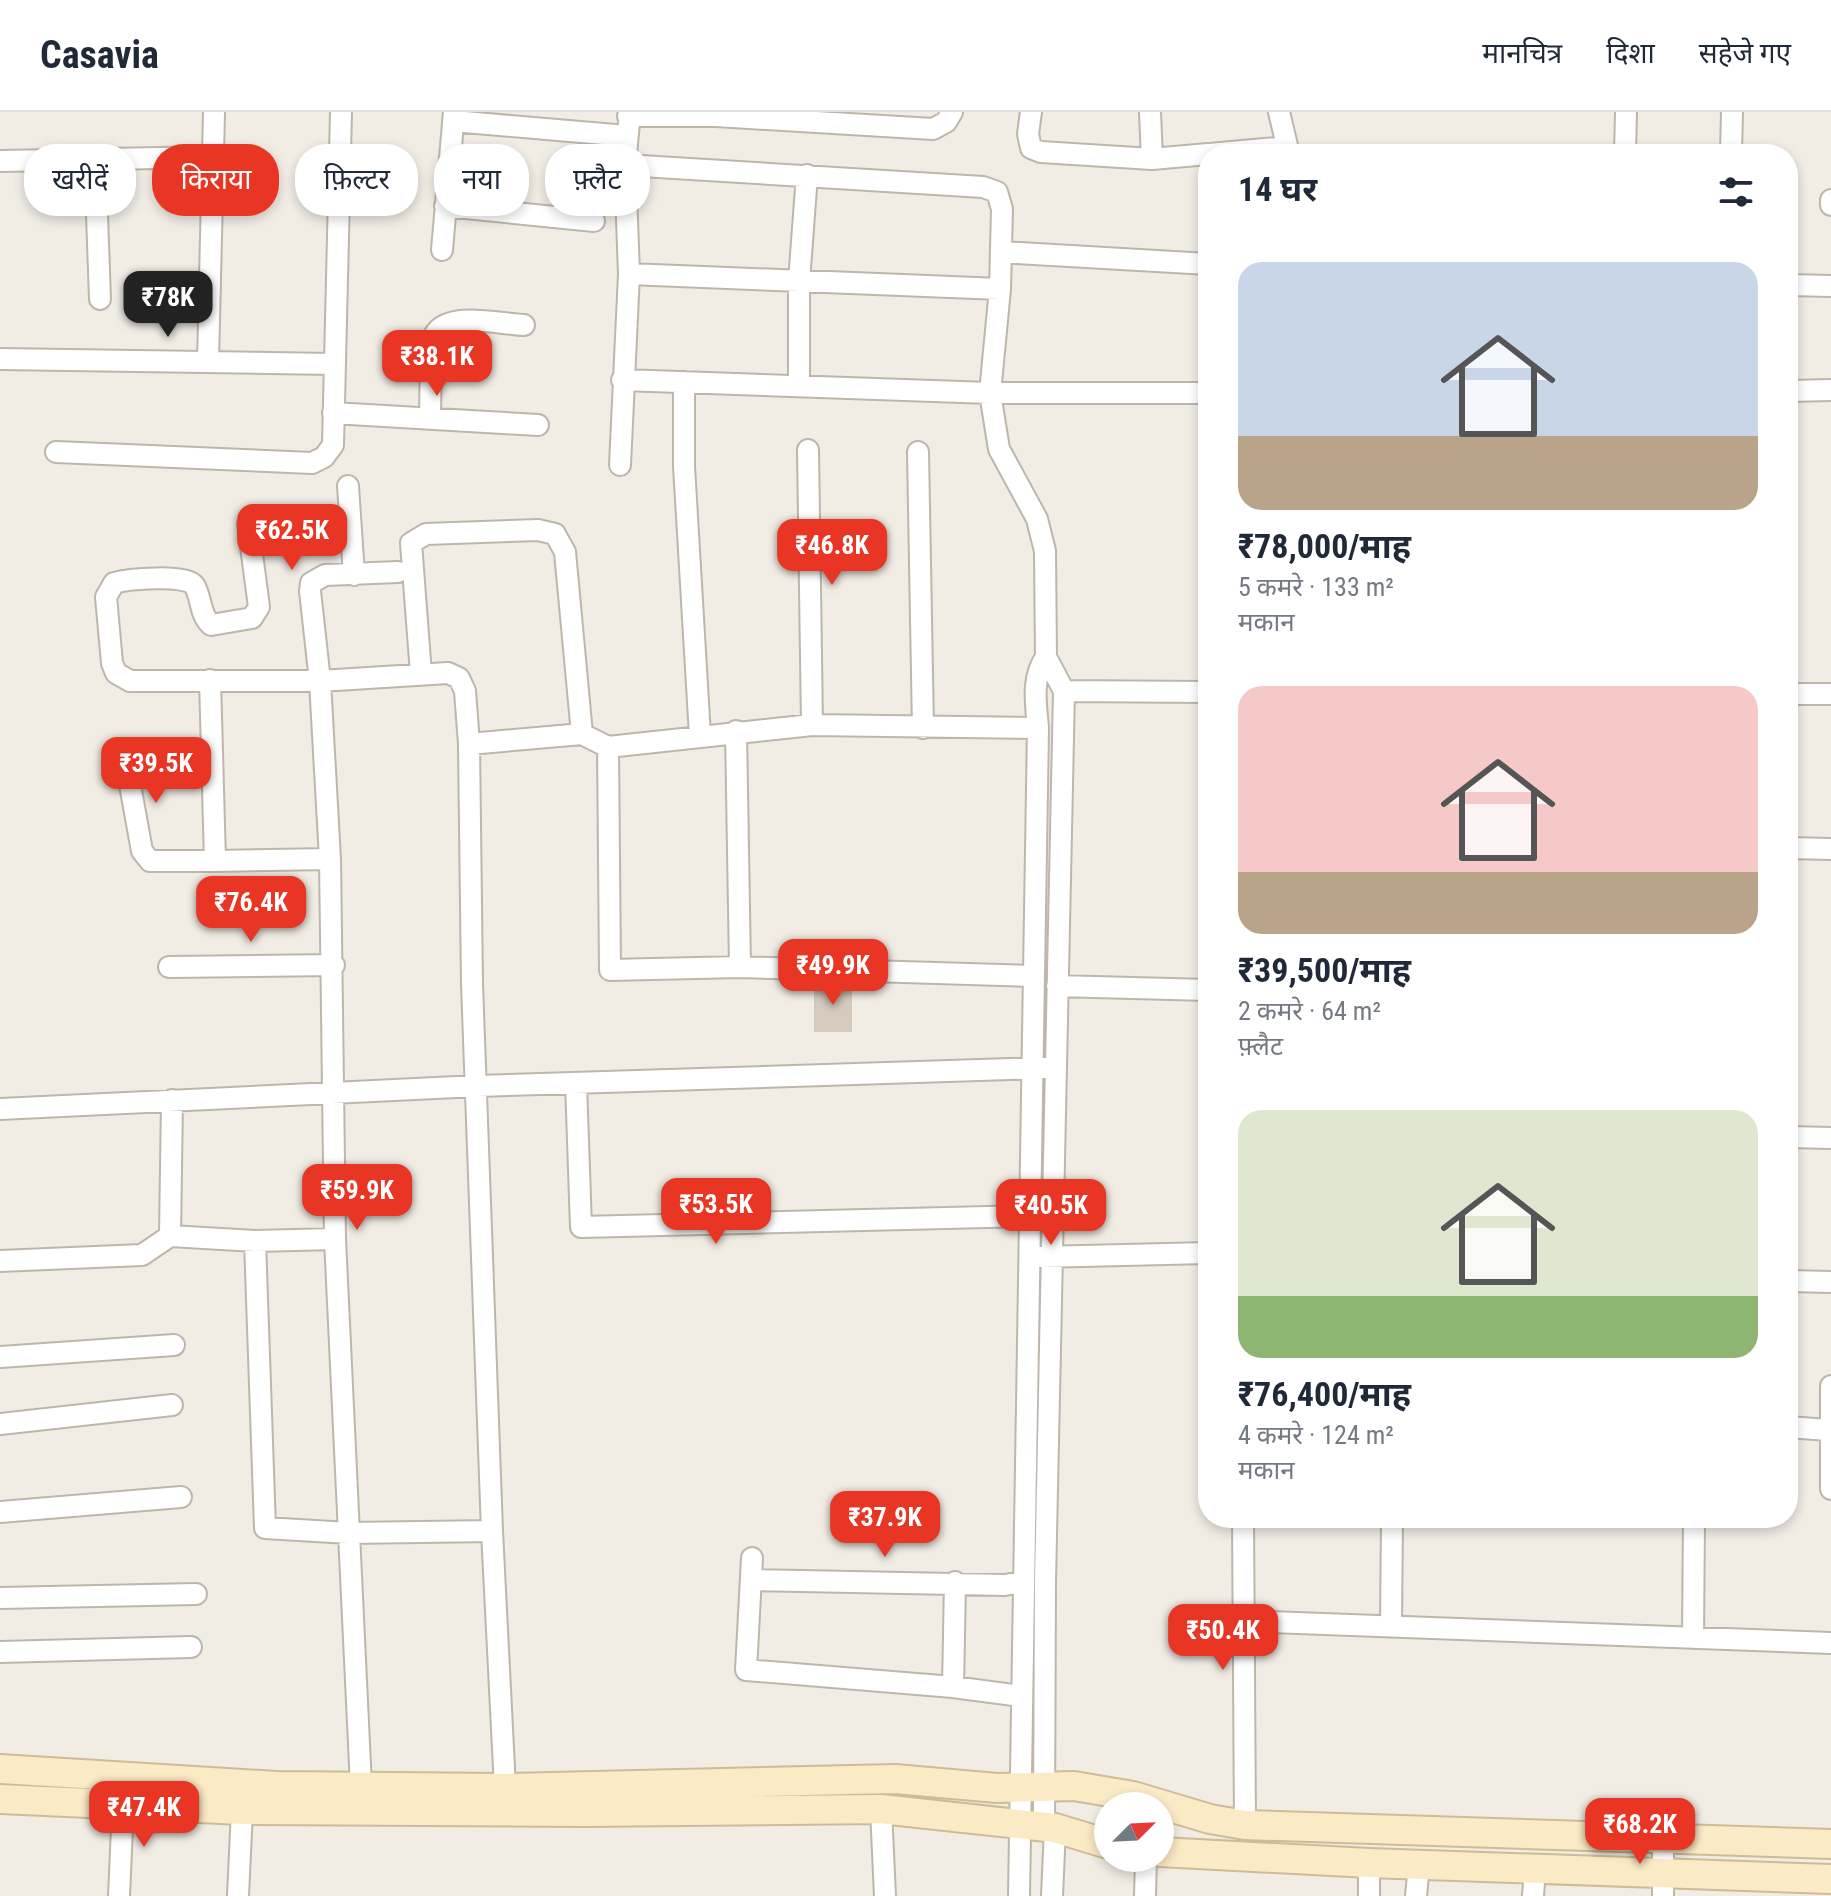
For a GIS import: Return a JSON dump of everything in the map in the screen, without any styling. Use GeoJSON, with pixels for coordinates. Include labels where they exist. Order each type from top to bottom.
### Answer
{"type":"FeatureCollection","features":[{"type":"Feature","properties":{"kind":"street"},"geometry":{"type":"LineString","coordinates":[[213,144],[214,112]]}},
{"type":"Feature","properties":{"kind":"street"},"geometry":{"type":"LineString","coordinates":[[56,452],[312,463],[324,457],[333,445],[341,112]]}},
{"type":"Feature","properties":{"kind":"street"},"geometry":{"type":"LineString","coordinates":[[451,144],[454,117],[628,122],[716,116],[933,129],[946,122],[952,112]]}},
{"type":"Feature","properties":{"kind":"street"},"geometry":{"type":"LineString","coordinates":[[1031,112],[1031,148],[1152,159],[1198,155]]}},
{"type":"Feature","properties":{"kind":"street"},"geometry":{"type":"LineString","coordinates":[[1150,112],[1152,159]]}},
{"type":"Feature","properties":{"kind":"street"},"geometry":{"type":"LineString","coordinates":[[1279,112],[1287,144]]}},
{"type":"Feature","properties":{"kind":"street"},"geometry":{"type":"LineString","coordinates":[[1625,144],[1626,112]]}},
{"type":"Feature","properties":{"kind":"street"},"geometry":{"type":"LineString","coordinates":[[1731,144],[1732,112]]}},
{"type":"Feature","properties":{"kind":"street"},"geometry":{"type":"LineString","coordinates":[[626,144],[628,122]]}},
{"type":"Feature","properties":{"kind":"street"},"geometry":{"type":"LineString","coordinates":[[0,161],[24,160]]}},
{"type":"Feature","properties":{"kind":"street"},"geometry":{"type":"LineString","coordinates":[[650,166],[983,187],[997,192],[1002,209],[1000,289],[990,393],[999,449],[1032,508],[1045,551],[1046,657],[1064,691],[1054,1257],[1045,1582],[1034,1787]]}},
{"type":"Feature","properties":{"kind":"street"},"geometry":{"type":"LineString","coordinates":[[799,386],[799,281],[807,175]]}},
{"type":"Feature","properties":{"kind":"street"},"geometry":{"type":"LineString","coordinates":[[529,214],[594,221]]}},
{"type":"Feature","properties":{"kind":"street"},"geometry":{"type":"LineString","coordinates":[[97,216],[100,299]]}},
{"type":"Feature","properties":{"kind":"street"},"geometry":{"type":"LineString","coordinates":[[208,362],[212,216]]}},
{"type":"Feature","properties":{"kind":"street"},"geometry":{"type":"LineString","coordinates":[[442,250],[444,216]]}},
{"type":"Feature","properties":{"kind":"street"},"geometry":{"type":"LineString","coordinates":[[620,465],[629,274],[627,216]]}},
{"type":"Feature","properties":{"kind":"street"},"geometry":{"type":"LineString","coordinates":[[1001,252],[1198,263]]}},
{"type":"Feature","properties":{"kind":"street"},"geometry":{"type":"LineString","coordinates":[[629,274],[1000,289]]}},
{"type":"Feature","properties":{"kind":"street"},"geometry":{"type":"LineString","coordinates":[[1798,285],[1831,286]]}},
{"type":"Feature","properties":{"kind":"street"},"geometry":{"type":"LineString","coordinates":[[430,419],[431,345],[433,334],[440,325],[453,321],[524,325]]}},
{"type":"Feature","properties":{"kind":"street"},"geometry":{"type":"LineString","coordinates":[[0,359],[334,364]]}},
{"type":"Feature","properties":{"kind":"street"},"geometry":{"type":"LineString","coordinates":[[622,380],[990,393],[1198,393]]}},
{"type":"Feature","properties":{"kind":"street"},"geometry":{"type":"LineString","coordinates":[[684,382],[684,466],[700,736]]}},
{"type":"Feature","properties":{"kind":"street"},"geometry":{"type":"LineString","coordinates":[[1798,391],[1831,390]]}},
{"type":"Feature","properties":{"kind":"street"},"geometry":{"type":"LineString","coordinates":[[333,413],[538,425]]}},
{"type":"Feature","properties":{"kind":"street"},"geometry":{"type":"LineString","coordinates":[[808,450],[812,725]]}},
{"type":"Feature","properties":{"kind":"street"},"geometry":{"type":"LineString","coordinates":[[918,452],[923,728]]}},
{"type":"Feature","properties":{"kind":"street"},"geometry":{"type":"LineString","coordinates":[[348,486],[354,575]]}},
{"type":"Feature","properties":{"kind":"street"},"geometry":{"type":"LineString","coordinates":[[248,524],[259,607],[252,618],[211,625],[202,613],[195,587],[183,578],[114,583],[106,597],[112,663],[116,673],[130,681],[320,681],[448,673],[459,678],[465,691],[492,1531],[505,1788]]}},
{"type":"Feature","properties":{"kind":"street"},"geometry":{"type":"LineString","coordinates":[[421,674],[411,543],[426,534],[538,530],[555,534],[565,552],[582,734]]}},
{"type":"Feature","properties":{"kind":"street"},"geometry":{"type":"LineString","coordinates":[[361,1786],[335,1239],[334,965],[330,859],[311,583],[325,575],[398,572]]}},
{"type":"Feature","properties":{"kind":"street"},"geometry":{"type":"LineString","coordinates":[[1046,657],[1037,670],[1035,684],[1038,728],[1021,1696],[1052,1896]]}},
{"type":"Feature","properties":{"kind":"street"},"geometry":{"type":"LineString","coordinates":[[210,680],[215,861]]}},
{"type":"Feature","properties":{"kind":"street"},"geometry":{"type":"LineString","coordinates":[[1064,691],[1198,692]]}},
{"type":"Feature","properties":{"kind":"street"},"geometry":{"type":"LineString","coordinates":[[1798,694],[1831,694]]}},
{"type":"Feature","properties":{"kind":"street"},"geometry":{"type":"LineString","coordinates":[[469,744],[582,734],[608,747],[812,725],[1038,728]]}},
{"type":"Feature","properties":{"kind":"street"},"geometry":{"type":"LineString","coordinates":[[736,731],[740,967]]}},
{"type":"Feature","properties":{"kind":"street"},"geometry":{"type":"LineString","coordinates":[[608,747],[610,970],[740,967],[1034,976]]}},
{"type":"Feature","properties":{"kind":"street"},"geometry":{"type":"LineString","coordinates":[[211,751],[144,758],[131,763],[128,774],[142,851],[150,861],[330,859]]}},
{"type":"Feature","properties":{"kind":"street"},"geometry":{"type":"LineString","coordinates":[[1798,848],[1831,849]]}},
{"type":"Feature","properties":{"kind":"street"},"geometry":{"type":"LineString","coordinates":[[169,967],[334,965]]}},
{"type":"Feature","properties":{"kind":"street"},"geometry":{"type":"LineString","coordinates":[[1057,986],[1198,990]]}},
{"type":"Feature","properties":{"kind":"street"},"geometry":{"type":"LineString","coordinates":[[0,1109],[477,1086],[1031,1067],[1057,1069]]}},
{"type":"Feature","properties":{"kind":"street"},"geometry":{"type":"LineString","coordinates":[[576,1083],[581,1227],[1030,1216]]}},
{"type":"Feature","properties":{"kind":"street"},"geometry":{"type":"LineString","coordinates":[[170,1236],[172,1100]]}},
{"type":"Feature","properties":{"kind":"street"},"geometry":{"type":"LineString","coordinates":[[1798,1137],[1831,1138]]}},
{"type":"Feature","properties":{"kind":"street"},"geometry":{"type":"LineString","coordinates":[[0,1261],[142,1255],[170,1236],[255,1241],[335,1239]]}},
{"type":"Feature","properties":{"kind":"street"},"geometry":{"type":"LineString","coordinates":[[255,1241],[265,1528],[349,1533],[492,1531]]}},
{"type":"Feature","properties":{"kind":"street"},"geometry":{"type":"LineString","coordinates":[[1029,1258],[1198,1253]]}},
{"type":"Feature","properties":{"kind":"street"},"geometry":{"type":"LineString","coordinates":[[1798,1281],[1831,1282]]}},
{"type":"Feature","properties":{"kind":"street"},"geometry":{"type":"LineString","coordinates":[[0,1357],[174,1345]]}},
{"type":"Feature","properties":{"kind":"street"},"geometry":{"type":"LineString","coordinates":[[1831,1386],[1828,1430],[1831,1489]]}},
{"type":"Feature","properties":{"kind":"street"},"geometry":{"type":"LineString","coordinates":[[0,1424],[172,1405]]}},
{"type":"Feature","properties":{"kind":"street"},"geometry":{"type":"LineString","coordinates":[[1798,1428],[1828,1430]]}},
{"type":"Feature","properties":{"kind":"street"},"geometry":{"type":"LineString","coordinates":[[0,1512],[181,1497]]}},
{"type":"Feature","properties":{"kind":"street"},"geometry":{"type":"LineString","coordinates":[[1243,1528],[1245,1825]]}},
{"type":"Feature","properties":{"kind":"street"},"geometry":{"type":"LineString","coordinates":[[1391,1627],[1392,1528]]}},
{"type":"Feature","properties":{"kind":"street"},"geometry":{"type":"LineString","coordinates":[[1693,1638],[1694,1528]]}},
{"type":"Feature","properties":{"kind":"street"},"geometry":{"type":"LineString","coordinates":[[752,1558],[746,1670],[953,1687],[1021,1696]]}},
{"type":"Feature","properties":{"kind":"street"},"geometry":{"type":"LineString","coordinates":[[751,1580],[1005,1585],[1022,1582]]}},
{"type":"Feature","properties":{"kind":"street"},"geometry":{"type":"LineString","coordinates":[[953,1687],[955,1582]]}},
{"type":"Feature","properties":{"kind":"street"},"geometry":{"type":"LineString","coordinates":[[0,1598],[196,1594]]}},
{"type":"Feature","properties":{"kind":"street"},"geometry":{"type":"LineString","coordinates":[[1245,1621],[1831,1643]]}},
{"type":"Feature","properties":{"kind":"street"},"geometry":{"type":"LineString","coordinates":[[0,1652],[191,1647]]}},
{"type":"Feature","properties":{"kind":"street"},"geometry":{"type":"LineString","coordinates":[[0,1769],[277,1786],[505,1788],[895,1779],[1034,1787],[1074,1786],[1133,1796],[1210,1819],[1245,1825],[1831,1844]]}},
{"type":"Feature","properties":{"kind":"street"},"geometry":{"type":"LineString","coordinates":[[0,1799],[242,1810],[584,1812],[881,1809],[1040,1827],[1094,1840]]}},
{"type":"Feature","properties":{"kind":"street"},"geometry":{"type":"LineString","coordinates":[[119,1896],[123,1805]]}},
{"type":"Feature","properties":{"kind":"street"},"geometry":{"type":"LineString","coordinates":[[881,1809],[885,1896]]}},
{"type":"Feature","properties":{"kind":"street"},"geometry":{"type":"LineString","coordinates":[[238,1896],[242,1810]]}},
{"type":"Feature","properties":{"kind":"street"},"geometry":{"type":"LineString","coordinates":[[1019,1896],[1040,1827]]}},
{"type":"Feature","properties":{"kind":"street"},"geometry":{"type":"LineString","coordinates":[[1662,1884],[1663,1838]]}},
{"type":"Feature","properties":{"kind":"street"},"geometry":{"type":"LineString","coordinates":[[1174,1853],[1419,1865],[1534,1882],[1662,1884],[1831,1879]]}},
{"type":"Feature","properties":{"kind":"street"},"geometry":{"type":"LineString","coordinates":[[1369,1863],[1369,1896]]}},
{"type":"Feature","properties":{"kind":"street"},"geometry":{"type":"LineString","coordinates":[[1416,1896],[1419,1865]]}},
{"type":"Feature","properties":{"kind":"street"},"geometry":{"type":"LineString","coordinates":[[1145,1896],[1146,1872]]}},
{"type":"Feature","properties":{"kind":"building"},"geometry":{"type":"Polygon","coordinates":[[[814,982],[852,983],[852,1032],[814,1032],[814,982]]]}}]}
